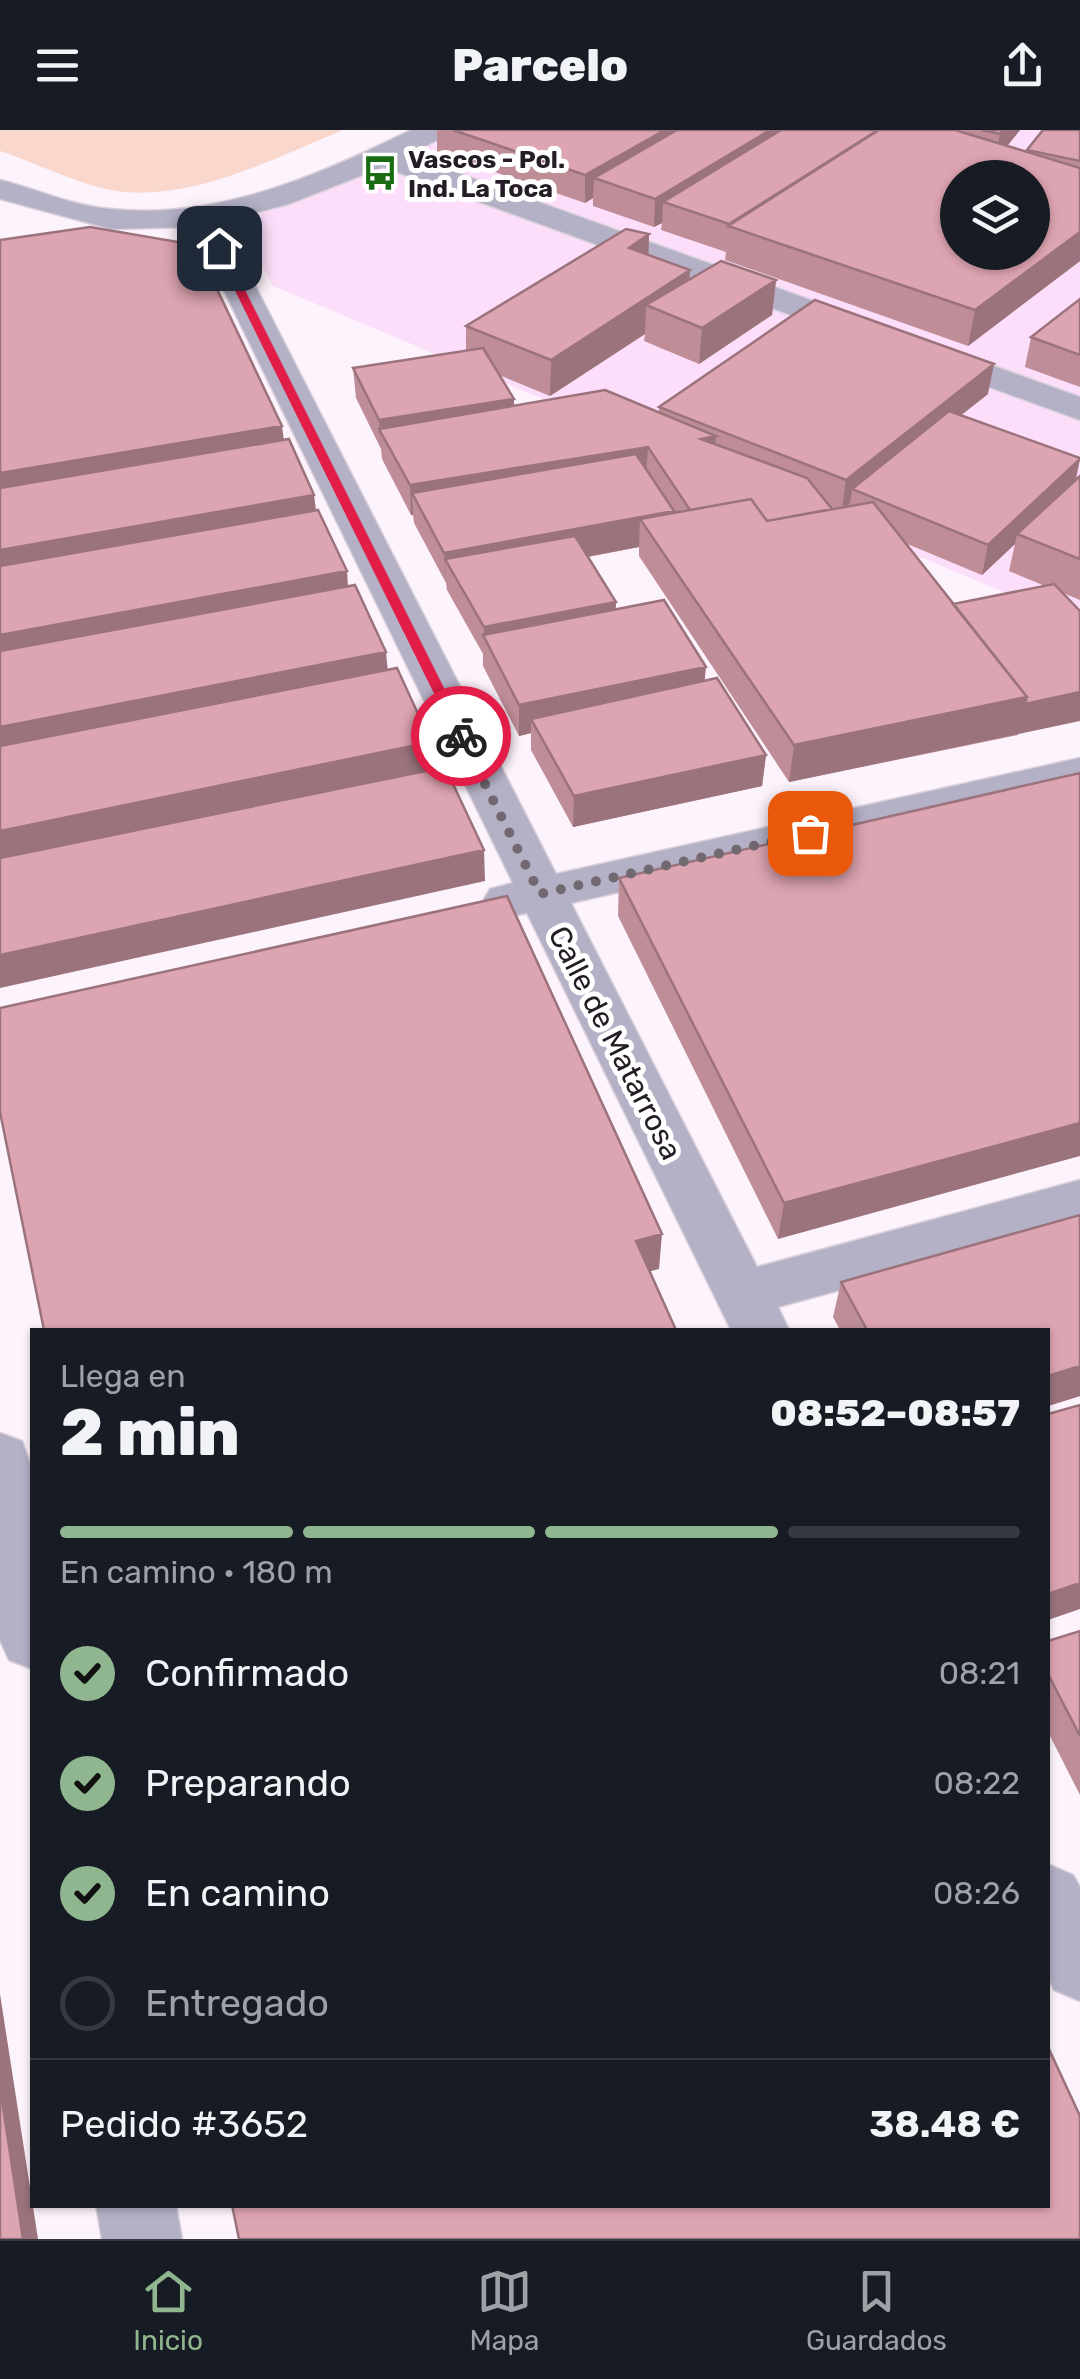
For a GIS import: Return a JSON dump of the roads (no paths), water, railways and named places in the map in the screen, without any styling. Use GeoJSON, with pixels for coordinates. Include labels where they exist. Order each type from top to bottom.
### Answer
{"type":"FeatureCollection","features":[{"type":"Feature","properties":{"kind":"street"},"geometry":{"type":"LineString","coordinates":[[0,189],[78,214],[114,219],[204,218],[382,156],[434,130]]}},
{"type":"Feature","properties":{"kind":"street"},"geometry":{"type":"LineString","coordinates":[[382,156],[1080,409]]}},
{"type":"Feature","properties":{"kind":"street","name":"Calle de Matarrosa"},"geometry":{"type":"LineString","coordinates":[[204,218],[751,1312]]}},
{"type":"Feature","properties":{"kind":"street"},"geometry":{"type":"LineString","coordinates":[[471,908],[1080,772]]}},
{"type":"Feature","properties":{"kind":"street"},"geometry":{"type":"LineString","coordinates":[[751,1312],[1080,1202]]}},
{"type":"Feature","properties":{"kind":"street"},"geometry":{"type":"LineString","coordinates":[[0,1460],[30,1627]]}},
{"type":"Feature","properties":{"kind":"street"},"geometry":{"type":"LineString","coordinates":[[1050,1904],[1080,1964]]}},
{"type":"Feature","properties":{"kind":"street"},"geometry":{"type":"LineString","coordinates":[[137,2208],[142,2239]]}},
{"type":"Feature","properties":{"kind":"place","name":"Vascos - Pol. Ind. La Toca"},"geometry":{"type":"Point","coordinates":[380,173]}}]}
